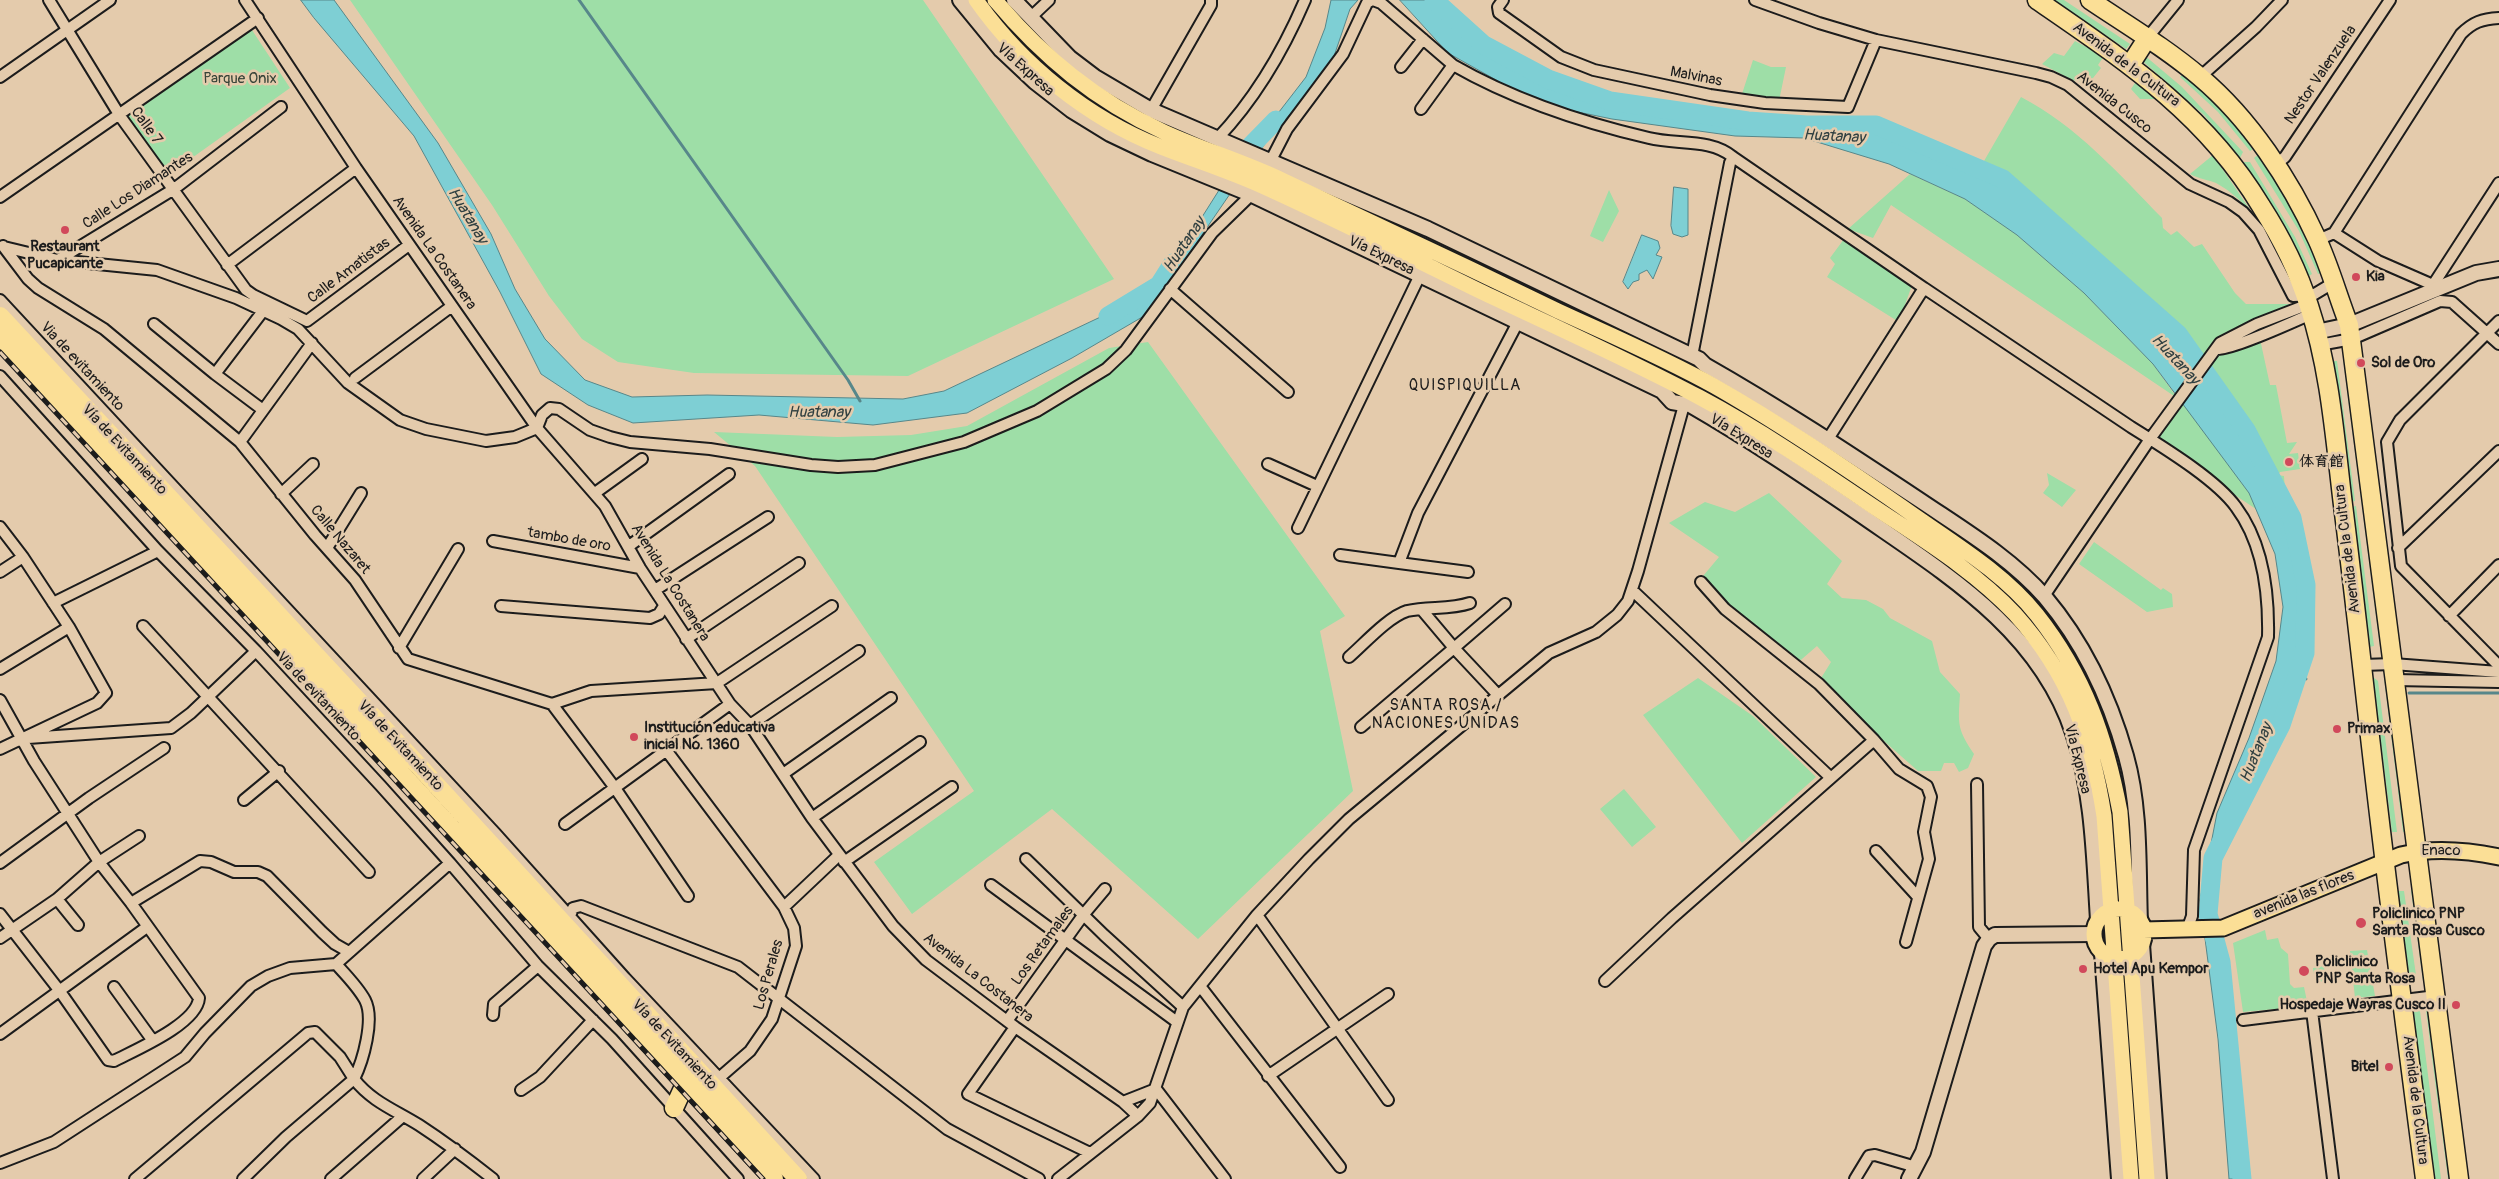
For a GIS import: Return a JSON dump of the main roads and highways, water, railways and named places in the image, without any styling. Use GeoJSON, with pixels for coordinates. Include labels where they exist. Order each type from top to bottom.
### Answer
{"type":"FeatureCollection","features":[{"type":"Feature","properties":{"kind":"highway","name":"Avenida de la Cultura"},"geometry":{"type":"LineString","coordinates":[[2038,0],[2130,65],[2185,111],[2234,165],[2283,243],[2309,305],[2318,338],[2335,445],[2384,862],[2425,1179]]}},
{"type":"Feature","properties":{"kind":"highway","name":"Avenida de la Cultura"},"geometry":{"type":"LineString","coordinates":[[2090,0],[2148,37],[2200,77],[2224,99],[2276,165],[2318,240],[2350,332],[2459,1179]]}},
{"type":"Feature","properties":{"kind":"highway"},"geometry":{"type":"LineString","coordinates":[[2130,65],[2148,37]]}},
{"type":"Feature","properties":{"kind":"highway","name":"Vía de Evitamiento"},"geometry":{"type":"LineString","coordinates":[[0,316],[411,758],[798,1179]]}},
{"type":"Feature","properties":{"kind":"highway","name":"Vía de Evitamiento"},"geometry":{"type":"LineString","coordinates":[[0,337],[774,1179]]}},
{"type":"Feature","properties":{"kind":"highway"},"geometry":{"type":"LineString","coordinates":[[674,1108],[686,1082]]}},
{"type":"Feature","properties":{"kind":"main road","name":"Vía Expresa"},"geometry":{"type":"LineString","coordinates":[[960,0],[1001,50],[1035,82],[1071,110],[1110,134],[1152,154],[1210,152]]}},
{"type":"Feature","properties":{"kind":"main road","name":"Vía Expresa"},"geometry":{"type":"LineString","coordinates":[[995,0],[1022,32],[1047,56],[1089,90],[1135,118],[1262,178],[1661,384],[1692,403],[1820,470],[1982,582],[2015,614],[2044,650],[2066,688],[2086,731],[2098,777],[2104,816],[2101,921],[2096,944],[2108,956],[2119,1179]]}},
{"type":"Feature","properties":{"kind":"main road","name":"Vía Expresa"},"geometry":{"type":"LineString","coordinates":[[1014,0],[1048,38],[1083,68],[1122,94],[1151,110],[1210,152],[1262,178],[1667,362],[1757,411],[1967,553],[2007,584],[2035,613],[2060,647],[2084,688],[2101,729],[2112,769],[2120,812],[2147,1179]]}},
{"type":"Feature","properties":{"kind":"main road","name":"Vía Expresa"},"geometry":{"type":"LineString","coordinates":[[978,4],[1016,49],[1043,74],[1079,102],[1134,134],[1159,146],[1210,152]]}},
{"type":"Feature","properties":{"kind":"main road","name":"Vía Expresa"},"geometry":{"type":"LineString","coordinates":[[1262,178],[1420,275],[1518,322],[1661,384]]}},
{"type":"Feature","properties":{"kind":"main road","name":"Vía Expresa"},"geometry":{"type":"LineString","coordinates":[[1262,178],[1428,229],[1689,355],[1828,439],[1965,530],[2022,574],[2044,596],[2062,619],[2089,662],[2114,718],[2127,758],[2134,797],[2159,1179]]}},
{"type":"Feature","properties":{"kind":"main road"},"geometry":{"type":"LineString","coordinates":[[2318,338],[2350,332],[2438,288],[2476,273],[2499,269]]}},
{"type":"Feature","properties":{"kind":"main road"},"geometry":{"type":"LineString","coordinates":[[1661,384],[1667,362],[1673,358],[1689,355]]}},
{"type":"Feature","properties":{"kind":"main road"},"geometry":{"type":"LineString","coordinates":[[1692,403],[1710,384],[1709,374],[1705,365]]}},
{"type":"Feature","properties":{"kind":"main road","name":"Enaco"},"geometry":{"type":"LineString","coordinates":[[2384,862],[2417,851],[2448,849],[2499,857]]}},
{"type":"Feature","properties":{"kind":"main road","name":"avenida las flores"},"geometry":{"type":"LineString","coordinates":[[2142,932],[2223,928],[2384,862]]}},
{"type":"Feature","properties":{"kind":"main road"},"geometry":{"type":"LineString","coordinates":[[1912,1173],[1923,1152],[1982,956],[1989,939],[1995,935],[2101,921],[2127,911],[2142,932],[2130,957],[2108,956]]}},
{"type":"Feature","properties":{"kind":"main road","name":"Vía Expresa"},"geometry":{"type":"LineString","coordinates":[[2101,921],[2108,956],[2131,1179]]}},
{"type":"Feature","properties":{"kind":"water"},"geometry":{"type":"Polygon","coordinates":[[[301,0],[334,0],[438,143],[491,234],[515,289],[545,339],[585,380],[632,397],[707,395],[903,399],[944,391],[1130,303],[1159,285],[1221,187],[1306,77],[1325,28],[1331,0],[1358,0],[1350,9],[1331,65],[1260,150],[1144,316],[1072,358],[967,413],[873,425],[759,415],[633,423],[588,405],[541,374],[500,292],[414,136],[314,18],[301,0]]]}},
{"type":"Feature","properties":{"kind":"water"},"geometry":{"type":"Polygon","coordinates":[[[1400,0],[1434,0],[1484,45],[1548,79],[1610,101],[1748,121],[1807,125],[1876,125],[2003,179],[2178,334],[2246,430],[2292,518],[2306,585],[2305,653],[2281,725],[2213,858],[2208,914],[2221,962],[2242,1179],[2229,1179],[2218,1039],[2200,900],[2217,813],[2249,738],[2276,661],[2283,607],[2275,554],[2249,493],[2153,364],[2084,293],[2017,235],[1965,199],[1889,164],[1804,138],[1735,136],[1612,119],[1539,104],[1448,53],[1400,0]]]}},
{"type":"Feature","properties":{"kind":"water"},"geometry":{"type":"Polygon","coordinates":[[[1674,187],[1688,189],[1688,235],[1682,237],[1673,234],[1671,226],[1674,187]]]}},
{"type":"Feature","properties":{"kind":"water"},"geometry":{"type":"Polygon","coordinates":[[[1642,235],[1658,241],[1660,248],[1656,255],[1662,257],[1653,279],[1647,270],[1639,274],[1639,280],[1633,282],[1628,289],[1623,282],[1642,235]]]}},
{"type":"Feature","properties":{"kind":"waterway"},"geometry":{"type":"LineString","coordinates":[[579,0],[848,380],[860,401]]}},
{"type":"Feature","properties":{"kind":"waterway"},"geometry":{"type":"LineString","coordinates":[[1434,0],[1484,45],[1548,79],[1610,101],[1748,121],[1807,125],[1876,125],[2003,179],[2178,334],[2246,430],[2292,518],[2306,585],[2305,653],[2281,725],[2213,858],[2208,914],[2221,962],[2242,1179]]}},
{"type":"Feature","properties":{"kind":"waterway","name":"Huatanay"},"geometry":{"type":"LineString","coordinates":[[1234,163],[1276,120]]}},
{"type":"Feature","properties":{"kind":"waterway","name":"Huatanay"},"geometry":{"type":"LineString","coordinates":[[1108,316],[1159,285],[1173,263]]}},
{"type":"Feature","properties":{"kind":"waterway"},"geometry":{"type":"LineString","coordinates":[[2294,678],[2306,679]]}},
{"type":"Feature","properties":{"kind":"waterway"},"geometry":{"type":"LineString","coordinates":[[2409,693],[2499,693]]}},
{"type":"Feature","properties":{"kind":"railway"},"geometry":{"type":"LineString","coordinates":[[0,352],[763,1179]]}},
{"type":"Feature","properties":{"kind":"place","name":"Restaurant Pucapicante"},"geometry":{"type":"Point","coordinates":[65,230]}},
{"type":"Feature","properties":{"kind":"place","name":"Kia"},"geometry":{"type":"Point","coordinates":[2356,277]}},
{"type":"Feature","properties":{"kind":"place","name":"Sol de Oro"},"geometry":{"type":"Point","coordinates":[2361,363]}},
{"type":"Feature","properties":{"kind":"place","name":"体育館"},"geometry":{"type":"Point","coordinates":[2289,462]}},
{"type":"Feature","properties":{"kind":"place","name":"Primax"},"geometry":{"type":"Point","coordinates":[2337,729]}},
{"type":"Feature","properties":{"kind":"place","name":"Institución educativa inicial No. 1360"},"geometry":{"type":"Point","coordinates":[634,737]}},
{"type":"Feature","properties":{"kind":"place","name":"Policlinico PNP Santa Rosa Cusco"},"geometry":{"type":"Point","coordinates":[2361,923]}},
{"type":"Feature","properties":{"kind":"place","name":"Hotel Apu Kempor"},"geometry":{"type":"Point","coordinates":[2083,969]}},
{"type":"Feature","properties":{"kind":"place","name":"Policlinico PNP Santa Rosa"},"geometry":{"type":"Point","coordinates":[2304,971]}},
{"type":"Feature","properties":{"kind":"place","name":"Hospedaje Wayras Cusco II"},"geometry":{"type":"Point","coordinates":[2456,1005]}},
{"type":"Feature","properties":{"kind":"place","name":"Bitel"},"geometry":{"type":"Point","coordinates":[2389,1067]}},
{"type":"Feature","properties":{"kind":"district","name":"QUISPIQUILLA"},"geometry":{"type":"Point","coordinates":[1465,386]}},
{"type":"Feature","properties":{"kind":"district","name":"SANTA ROSA / NACIONES UNIDAS"},"geometry":{"type":"Point","coordinates":[1446,715]}},
{"type":"Feature","properties":{"kind":"park label","name":"Parque Onix"},"geometry":{"type":"Point","coordinates":[240,79]}}]}
